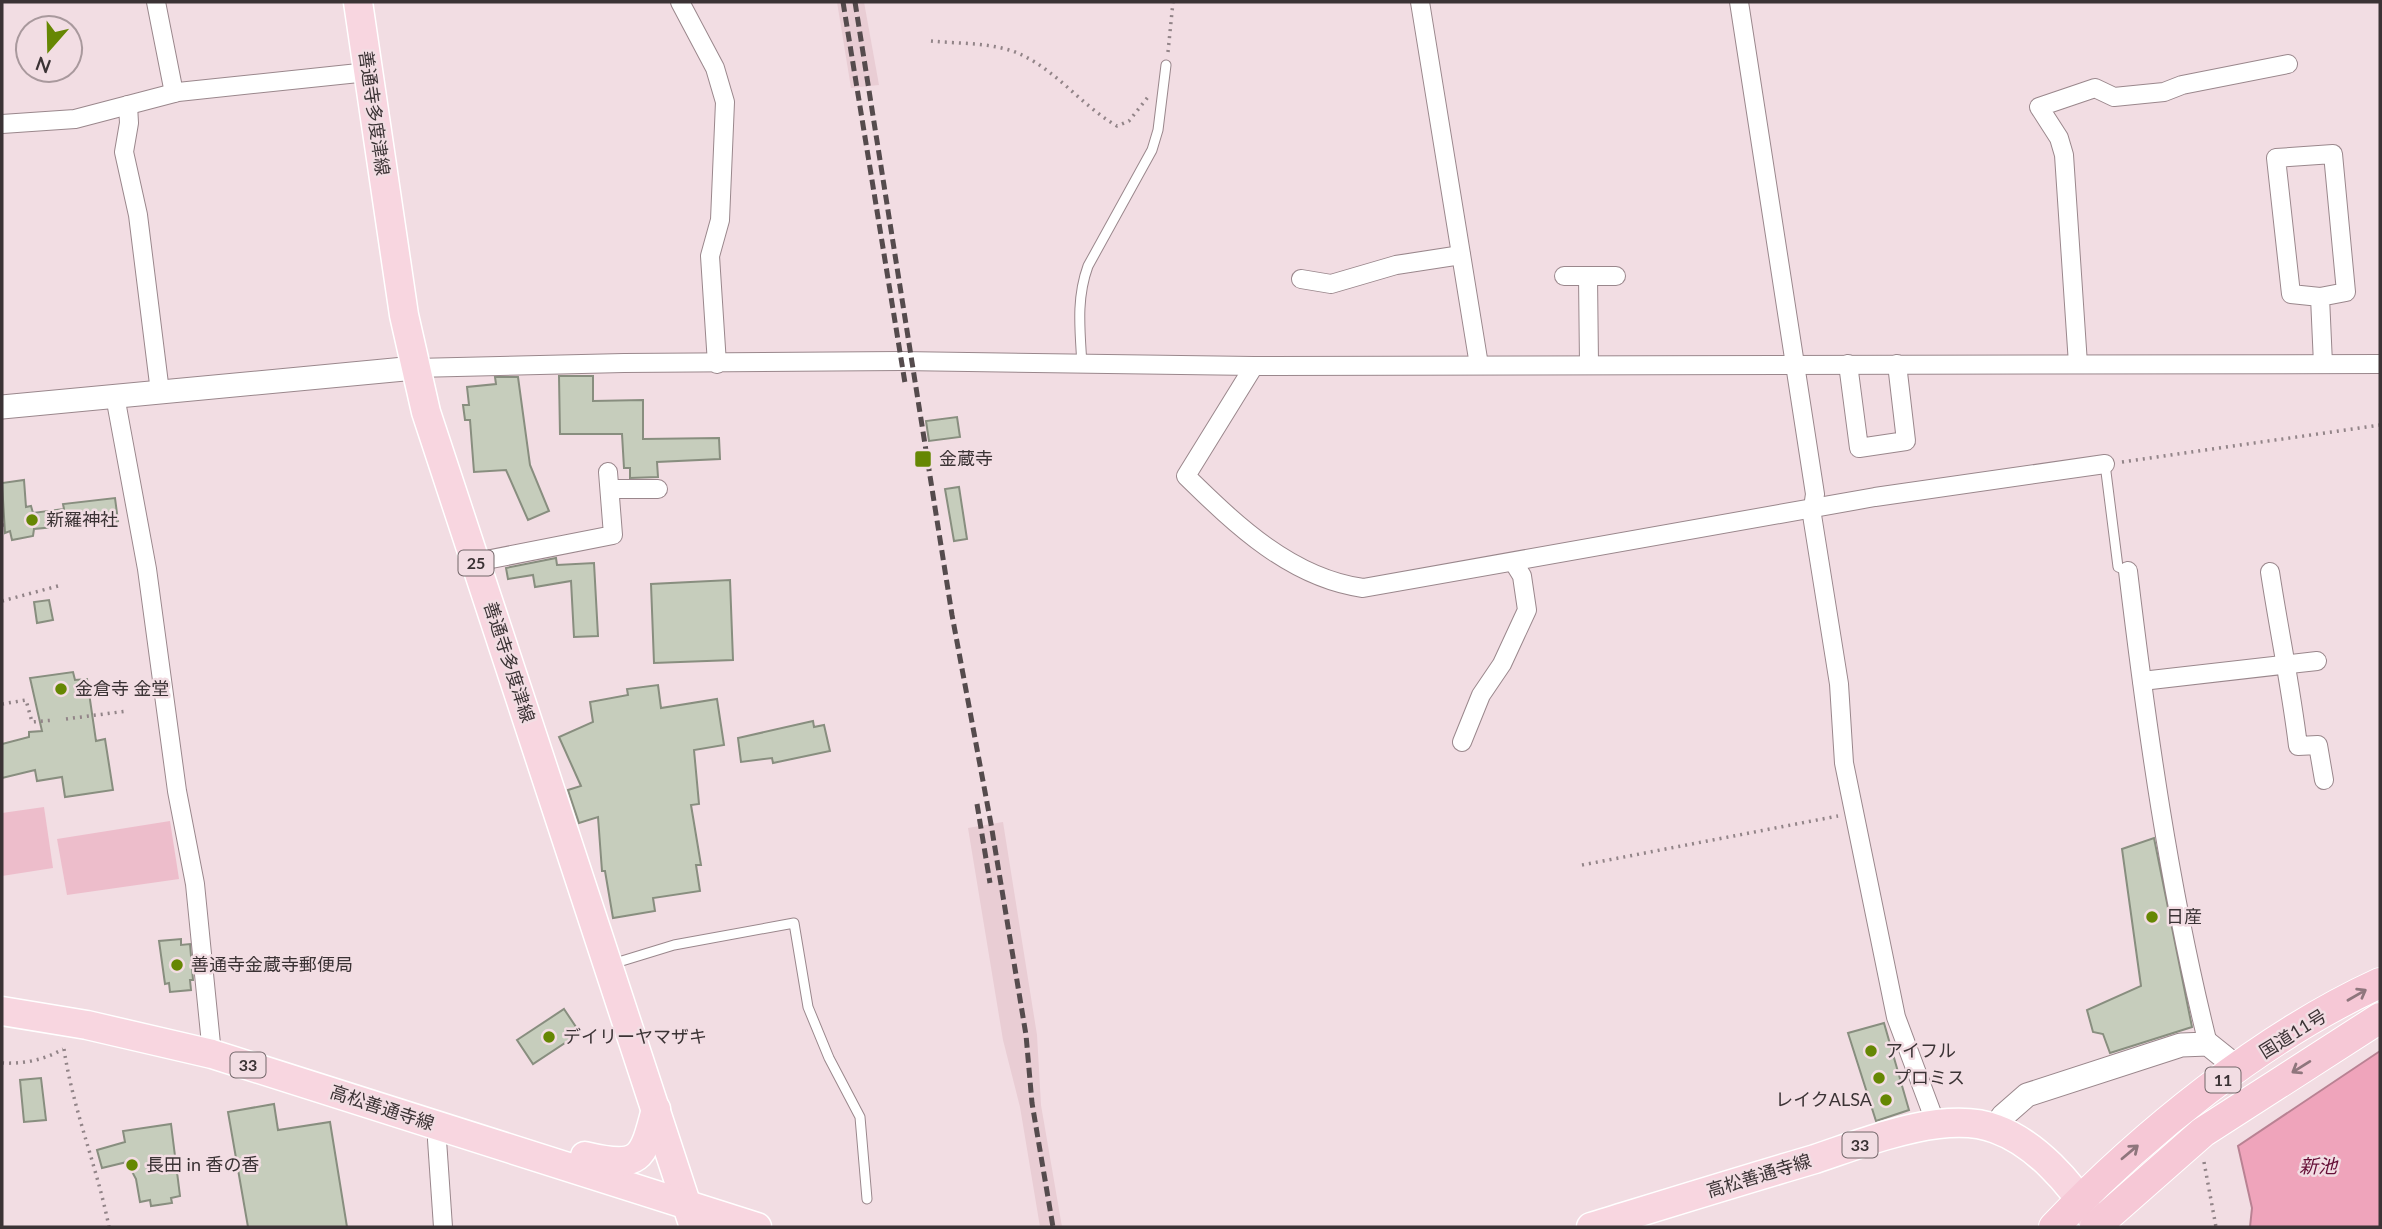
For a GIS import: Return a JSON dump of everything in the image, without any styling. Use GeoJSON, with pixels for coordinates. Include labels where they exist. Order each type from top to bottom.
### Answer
{"type":"FeatureCollection","features":[{"type":"Feature","properties":{"kind":"highway","name":"国道11号"},"geometry":{"type":"LineString","coordinates":[[2081,1199],[2124,1157],[2238,1068],[2299,1029],[2380,983]]}},
{"type":"Feature","properties":{"kind":"highway","name":"国道11号"},"geometry":{"type":"LineString","coordinates":[[2096,1227],[2203,1132],[2380,1018]]}},
{"type":"Feature","properties":{"kind":"highway","name":"11"},"geometry":{"type":"LineString","coordinates":[[2054,1227],[2081,1199]]}},
{"type":"Feature","properties":{"kind":"main road","name":"善通寺多度津線"},"geometry":{"type":"LineString","coordinates":[[358,2],[402,302],[426,412],[690,1216]]}},
{"type":"Feature","properties":{"kind":"main road","name":"高松善通寺線"},"geometry":{"type":"LineString","coordinates":[[2,1011],[87,1025],[212,1054],[645,1191],[690,1216],[757,1227]]}},
{"type":"Feature","properties":{"kind":"main road"},"geometry":{"type":"LineString","coordinates":[[490,1142],[517,1140],[604,1161],[627,1163],[639,1156],[648,1141],[656,1109]]}},
{"type":"Feature","properties":{"kind":"main road","name":"高松善通寺線"},"geometry":{"type":"LineString","coordinates":[[1591,1227],[1936,1124],[1957,1123],[1994,1128],[2018,1140],[2043,1160],[2081,1199],[2096,1227]]}},
{"type":"Feature","properties":{"kind":"main road"},"geometry":{"type":"LineString","coordinates":[[645,1191],[664,1183],[669,1175],[672,1158]]}},
{"type":"Feature","properties":{"kind":"street"},"geometry":{"type":"LineString","coordinates":[[156,2],[174,93]]}},
{"type":"Feature","properties":{"kind":"street"},"geometry":{"type":"LineString","coordinates":[[680,2],[715,68],[725,102],[720,220],[709,256],[717,364]]}},
{"type":"Feature","properties":{"kind":"street"},"geometry":{"type":"LineString","coordinates":[[1420,2],[1479,365]]}},
{"type":"Feature","properties":{"kind":"street"},"geometry":{"type":"LineString","coordinates":[[1739,2],[1815,495],[1813,508],[1839,684],[1843,763],[1896,1017],[1936,1124]]}},
{"type":"Feature","properties":{"kind":"street"},"geometry":{"type":"LineString","coordinates":[[2078,364],[2064,155],[2059,138],[2039,107],[2095,88],[2114,97],[2164,92],[2182,85],[2288,64]]}},
{"type":"Feature","properties":{"kind":"street"},"geometry":{"type":"LineString","coordinates":[[2,124],[75,120],[174,93],[368,72]]}},
{"type":"Feature","properties":{"kind":"street"},"geometry":{"type":"LineString","coordinates":[[128,105],[129,122],[124,152],[138,215],[160,392]]}},
{"type":"Feature","properties":{"kind":"street"},"geometry":{"type":"LineString","coordinates":[[2333,154],[2346,292],[2319,297],[2291,294],[2276,158],[2333,154]]}},
{"type":"Feature","properties":{"kind":"street"},"geometry":{"type":"LineString","coordinates":[[1301,279],[1331,284],[1396,265],[1461,255]]}},
{"type":"Feature","properties":{"kind":"street"},"geometry":{"type":"LineString","coordinates":[[1564,276],[1616,275]]}},
{"type":"Feature","properties":{"kind":"street"},"geometry":{"type":"LineString","coordinates":[[1588,276],[1589,364]]}},
{"type":"Feature","properties":{"kind":"street"},"geometry":{"type":"LineString","coordinates":[[2319,297],[2323,364]]}},
{"type":"Feature","properties":{"kind":"street"},"geometry":{"type":"LineString","coordinates":[[2,407],[415,368],[538,369],[901,361],[1254,366],[2380,365]]}},
{"type":"Feature","properties":{"kind":"street"},"geometry":{"type":"LineString","coordinates":[[1848,364],[1859,448],[1906,441],[1897,364]]}},
{"type":"Feature","properties":{"kind":"street"},"geometry":{"type":"LineString","coordinates":[[1254,366],[1186,476],[1247,534],[1314,574],[1363,588],[1813,508],[2105,464]]}},
{"type":"Feature","properties":{"kind":"street"},"geometry":{"type":"LineString","coordinates":[[116,396],[147,569],[177,791],[195,884],[212,1054]]}},
{"type":"Feature","properties":{"kind":"street"},"geometry":{"type":"LineString","coordinates":[[476,562],[575,550],[613,535],[609,480],[658,489]]}},
{"type":"Feature","properties":{"kind":"street"},"geometry":{"type":"LineString","coordinates":[[1462,742],[1481,695],[1502,664],[1528,610],[1522,576],[1514,563]]}},
{"type":"Feature","properties":{"kind":"street"},"geometry":{"type":"LineString","coordinates":[[2128,571],[2150,752],[2193,983],[2208,1044],[2238,1068]]}},
{"type":"Feature","properties":{"kind":"street"},"geometry":{"type":"LineString","coordinates":[[2270,572],[2298,746],[2318,745],[2324,779]]}},
{"type":"Feature","properties":{"kind":"street"},"geometry":{"type":"LineString","coordinates":[[2141,681],[2317,661]]}},
{"type":"Feature","properties":{"kind":"street"},"geometry":{"type":"LineString","coordinates":[[1994,1128],[2027,1095],[2180,1045],[2208,1044]]}},
{"type":"Feature","properties":{"kind":"street"},"geometry":{"type":"LineString","coordinates":[[437,1140],[443,1227]]}},
{"type":"Feature","properties":{"kind":"lane"},"geometry":{"type":"LineString","coordinates":[[1082,365],[1079,304],[1081,286],[1088,266],[1152,150],[1158,130],[1166,65]]}},
{"type":"Feature","properties":{"kind":"lane"},"geometry":{"type":"LineString","coordinates":[[2105,464],[2118,567],[2128,571]]}},
{"type":"Feature","properties":{"kind":"lane"},"geometry":{"type":"LineString","coordinates":[[607,966],[674,945],[794,923],[808,1007],[829,1058],[860,1117],[867,1199]]}},
{"type":"Feature","properties":{"kind":"path"},"geometry":{"type":"LineString","coordinates":[[931,41],[999,48],[1020,54],[1054,76],[1102,117],[1117,126],[1129,121],[1141,107],[1166,65],[1173,2]]}},
{"type":"Feature","properties":{"kind":"path"},"geometry":{"type":"LineString","coordinates":[[2105,464],[2380,425]]}},
{"type":"Feature","properties":{"kind":"path"},"geometry":{"type":"LineString","coordinates":[[2,601],[58,586]]}},
{"type":"Feature","properties":{"kind":"path"},"geometry":{"type":"LineString","coordinates":[[2,704],[26,700],[32,722],[54,720]]}},
{"type":"Feature","properties":{"kind":"path"},"geometry":{"type":"LineString","coordinates":[[66,719],[127,711]]}},
{"type":"Feature","properties":{"kind":"path"},"geometry":{"type":"LineString","coordinates":[[1582,865],[1854,813]]}},
{"type":"Feature","properties":{"kind":"path"},"geometry":{"type":"LineString","coordinates":[[2,1063],[20,1064],[51,1056],[64,1049],[87,1025]]}},
{"type":"Feature","properties":{"kind":"path"},"geometry":{"type":"LineString","coordinates":[[64,1049],[71,1095],[89,1147],[109,1227]]}},
{"type":"Feature","properties":{"kind":"path"},"geometry":{"type":"LineString","coordinates":[[2203,1153],[2216,1227]]}},
{"type":"Feature","properties":{"kind":"shaded area"},"geometry":{"type":"Polygon","coordinates":[[[837,2],[864,2],[879,85],[851,88],[837,2]]]}},
{"type":"Feature","properties":{"kind":"shaded area"},"geometry":{"type":"Polygon","coordinates":[[[44,807],[53,868],[2,876],[2,813],[44,807]]]}},
{"type":"Feature","properties":{"kind":"shaded area"},"geometry":{"type":"Polygon","coordinates":[[[170,821],[179,879],[67,895],[57,839],[170,821]]]}},
{"type":"Feature","properties":{"kind":"shaded area"},"geometry":{"type":"Polygon","coordinates":[[[1003,822],[1037,1035],[1041,1105],[1062,1227],[1040,1227],[1020,1107],[1003,1040],[968,828],[1003,822]]]}},
{"type":"Feature","properties":{"kind":"water","name":"新池"},"geometry":{"type":"Polygon","coordinates":[[[2380,1051],[2380,1227],[2250,1227],[2252,1208],[2238,1146],[2380,1051]]]}},
{"type":"Feature","properties":{"kind":"building"},"geometry":{"type":"Polygon","coordinates":[[[559,376],[593,376],[593,401],[643,400],[643,439],[719,438],[720,459],[657,462],[658,477],[630,478],[630,468],[624,468],[622,434],[560,434],[559,376]]]}},
{"type":"Feature","properties":{"kind":"building"},"geometry":{"type":"Polygon","coordinates":[[[495,377],[518,377],[530,465],[549,511],[528,520],[506,470],[474,472],[470,420],[465,420],[463,405],[469,405],[467,387],[496,384],[495,377]]]}},
{"type":"Feature","properties":{"kind":"building"},"geometry":{"type":"Polygon","coordinates":[[[957,417],[960,437],[929,441],[926,421],[957,417]]]}},
{"type":"Feature","properties":{"kind":"building"},"geometry":{"type":"Polygon","coordinates":[[[24,480],[26,507],[31,506],[33,513],[64,509],[63,504],[115,498],[118,521],[34,529],[33,536],[12,540],[10,531],[5,533],[2,483],[24,480]]]}},
{"type":"Feature","properties":{"kind":"building"},"geometry":{"type":"Polygon","coordinates":[[[959,487],[967,539],[954,541],[945,489],[959,487]]]}},
{"type":"Feature","properties":{"kind":"building"},"geometry":{"type":"Polygon","coordinates":[[[556,558],[557,565],[594,563],[598,636],[574,637],[571,581],[535,587],[533,575],[508,579],[506,568],[556,558]]]}},
{"type":"Feature","properties":{"kind":"building"},"geometry":{"type":"Polygon","coordinates":[[[730,580],[733,660],[654,663],[651,584],[730,580]]]}},
{"type":"Feature","properties":{"kind":"building"},"geometry":{"type":"Polygon","coordinates":[[[49,600],[53,620],[37,623],[34,602],[49,600]]]}},
{"type":"Feature","properties":{"kind":"building"},"geometry":{"type":"Polygon","coordinates":[[[73,672],[75,680],[87,679],[96,741],[105,739],[113,790],[65,797],[62,777],[37,781],[35,770],[2,778],[2,744],[29,737],[29,732],[42,731],[30,678],[73,672]]]}},
{"type":"Feature","properties":{"kind":"building"},"geometry":{"type":"Polygon","coordinates":[[[658,685],[661,708],[717,699],[724,745],[694,750],[699,804],[691,805],[701,865],[696,865],[700,891],[653,898],[655,911],[613,918],[605,871],[602,871],[598,817],[579,823],[568,790],[581,786],[559,737],[593,722],[590,702],[628,695],[627,689],[658,685]]]}},
{"type":"Feature","properties":{"kind":"building"},"geometry":{"type":"Polygon","coordinates":[[[813,721],[814,727],[824,725],[830,751],[773,763],[772,758],[741,762],[738,738],[813,721]]]}},
{"type":"Feature","properties":{"kind":"building","name":"日産"},"geometry":{"type":"Polygon","coordinates":[[[2154,838],[2192,1027],[2110,1053],[2103,1034],[2093,1032],[2087,1010],[2141,986],[2122,849],[2154,838]]]}},
{"type":"Feature","properties":{"kind":"building"},"geometry":{"type":"Polygon","coordinates":[[[181,939],[181,945],[190,944],[193,980],[190,980],[191,990],[170,992],[169,983],[165,984],[159,941],[181,939]]]}},
{"type":"Feature","properties":{"kind":"building","name":"デイリーヤマザキ"},"geometry":{"type":"Polygon","coordinates":[[[564,1009],[580,1033],[533,1064],[517,1040],[564,1009]]]}},
{"type":"Feature","properties":{"kind":"building"},"geometry":{"type":"Polygon","coordinates":[[[1884,1023],[1909,1110],[1876,1121],[1848,1033],[1884,1023]]]}},
{"type":"Feature","properties":{"kind":"building"},"geometry":{"type":"Polygon","coordinates":[[[41,1078],[46,1120],[24,1122],[20,1080],[41,1078]]]}},
{"type":"Feature","properties":{"kind":"building"},"geometry":{"type":"Polygon","coordinates":[[[274,1104],[278,1130],[330,1122],[347,1227],[248,1227],[228,1112],[274,1104]]]}},
{"type":"Feature","properties":{"kind":"building","name":"長田 in 香の香"},"geometry":{"type":"Polygon","coordinates":[[[171,1124],[180,1196],[171,1198],[172,1203],[151,1206],[150,1200],[140,1202],[136,1179],[127,1162],[102,1168],[97,1150],[125,1142],[123,1131],[171,1124]]]}},
{"type":"Feature","properties":{"kind":"railway"},"geometry":{"type":"LineString","coordinates":[[843,2],[905,383]]}},
{"type":"Feature","properties":{"kind":"railway"},"geometry":{"type":"LineString","coordinates":[[855,2],[952,615],[991,824],[1026,1035],[1032,1103],[1053,1227]]}},
{"type":"Feature","properties":{"kind":"railway"},"geometry":{"type":"LineString","coordinates":[[977,804],[990,883]]}},
{"type":"Feature","properties":{"kind":"place","name":"金蔵寺"},"geometry":{"type":"Point","coordinates":[923,459]}},
{"type":"Feature","properties":{"kind":"place","name":"新羅神社"},"geometry":{"type":"Point","coordinates":[32,520]}},
{"type":"Feature","properties":{"kind":"place","name":"金倉寺 金堂"},"geometry":{"type":"Point","coordinates":[61,689]}},
{"type":"Feature","properties":{"kind":"place","name":"日産"},"geometry":{"type":"Point","coordinates":[2152,917]}},
{"type":"Feature","properties":{"kind":"place","name":"善通寺金蔵寺郵便局"},"geometry":{"type":"Point","coordinates":[177,965]}},
{"type":"Feature","properties":{"kind":"place","name":"デイリーヤマザキ"},"geometry":{"type":"Point","coordinates":[549,1037]}},
{"type":"Feature","properties":{"kind":"place","name":"アイフル"},"geometry":{"type":"Point","coordinates":[1871,1051]}},
{"type":"Feature","properties":{"kind":"place","name":"プロミス"},"geometry":{"type":"Point","coordinates":[1879,1078]}},
{"type":"Feature","properties":{"kind":"place","name":"レイクALSA"},"geometry":{"type":"Point","coordinates":[1886,1100]}},
{"type":"Feature","properties":{"kind":"place","name":"長田 in 香の香"},"geometry":{"type":"Point","coordinates":[132,1165]}}]}
